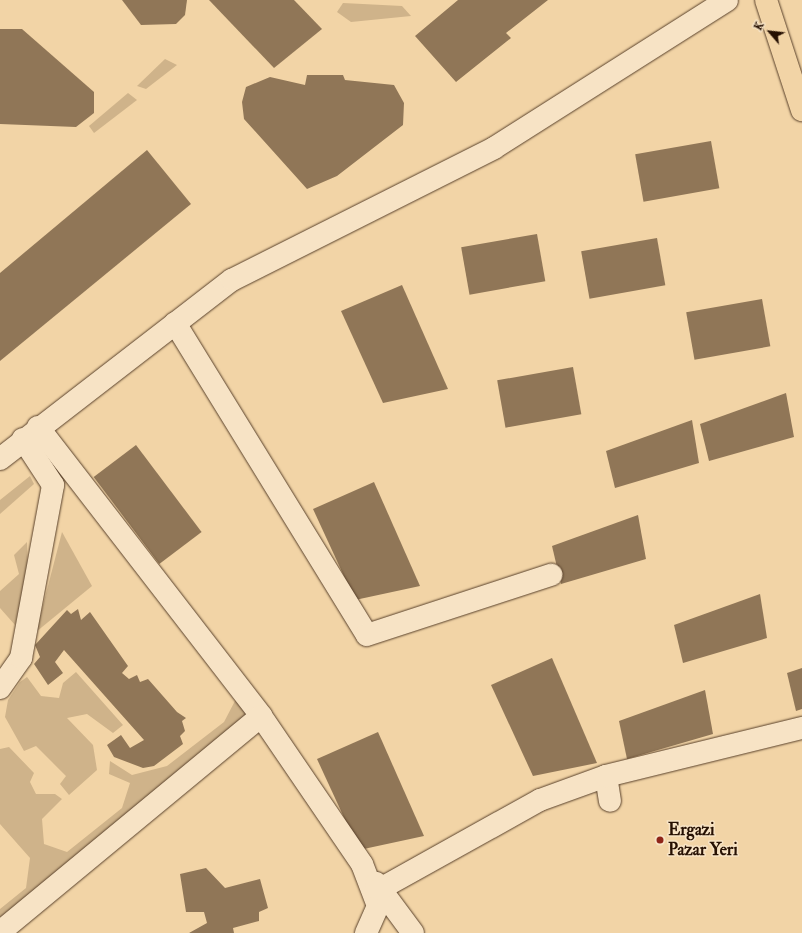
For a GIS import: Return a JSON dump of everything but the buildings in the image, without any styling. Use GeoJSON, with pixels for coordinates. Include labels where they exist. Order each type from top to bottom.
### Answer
{"type":"FeatureCollection","features":[{"type":"Feature","properties":{"kind":"main road"},"geometry":{"type":"LineString","coordinates":[[766,0],[802,110]]}},
{"type":"Feature","properties":{"kind":"street"},"geometry":{"type":"LineString","coordinates":[[0,459],[30,433],[206,298],[262,263],[494,148],[728,0]]}},
{"type":"Feature","properties":{"kind":"street"},"geometry":{"type":"LineString","coordinates":[[175,323],[367,635],[551,575]]}},
{"type":"Feature","properties":{"kind":"street"},"geometry":{"type":"LineString","coordinates":[[0,688],[21,658],[53,485],[30,433]]}},
{"type":"Feature","properties":{"kind":"street"},"geometry":{"type":"LineString","coordinates":[[30,433],[261,716],[362,864],[413,933]]}},
{"type":"Feature","properties":{"kind":"street"},"geometry":{"type":"LineString","coordinates":[[0,932],[261,716]]}},
{"type":"Feature","properties":{"kind":"street"},"geometry":{"type":"LineString","coordinates":[[380,888],[540,800],[606,776],[802,728]]}},
{"type":"Feature","properties":{"kind":"street"},"geometry":{"type":"LineString","coordinates":[[606,776],[610,801]]}},
{"type":"Feature","properties":{"kind":"street"},"geometry":{"type":"LineString","coordinates":[[362,864],[378,906],[366,933]]}},
{"type":"Feature","properties":{"kind":"shaded area"},"geometry":{"type":"Polygon","coordinates":[[[343,3],[402,6],[411,16],[351,22],[337,12],[343,3]]]}},
{"type":"Feature","properties":{"kind":"shaded area"},"geometry":{"type":"Polygon","coordinates":[[[165,59],[177,65],[146,89],[137,86],[165,59]]]}},
{"type":"Feature","properties":{"kind":"shaded area"},"geometry":{"type":"Polygon","coordinates":[[[128,93],[137,100],[94,133],[89,126],[128,93]]]}},
{"type":"Feature","properties":{"kind":"shaded area"},"geometry":{"type":"Polygon","coordinates":[[[30,476],[34,484],[0,514],[0,500],[30,476]]]}},
{"type":"Feature","properties":{"kind":"shaded area"},"geometry":{"type":"Polygon","coordinates":[[[62,532],[92,586],[36,632],[62,532]]]}},
{"type":"Feature","properties":{"kind":"shaded area"},"geometry":{"type":"Polygon","coordinates":[[[27,542],[28,572],[15,625],[0,608],[0,591],[19,574],[14,555],[27,542]]]}},
{"type":"Feature","properties":{"kind":"shaded area"},"geometry":{"type":"Polygon","coordinates":[[[76,672],[123,725],[113,733],[87,714],[67,718],[93,745],[97,770],[69,795],[60,784],[66,776],[36,746],[24,751],[5,717],[8,700],[20,682],[27,677],[41,696],[59,698],[63,683],[76,672]]]}},
{"type":"Feature","properties":{"kind":"shaded area"},"geometry":{"type":"Polygon","coordinates":[[[236,699],[250,717],[0,918],[0,909],[26,888],[30,858],[0,824],[0,749],[9,747],[34,773],[30,782],[36,794],[55,794],[62,799],[42,819],[44,844],[67,852],[122,808],[130,783],[109,774],[110,761],[132,775],[167,766],[224,722],[236,699]]]}},
{"type":"Feature","properties":{"kind":"place","name":"Ergazi Pazar Yeri"},"geometry":{"type":"Point","coordinates":[660,840]}}]}
